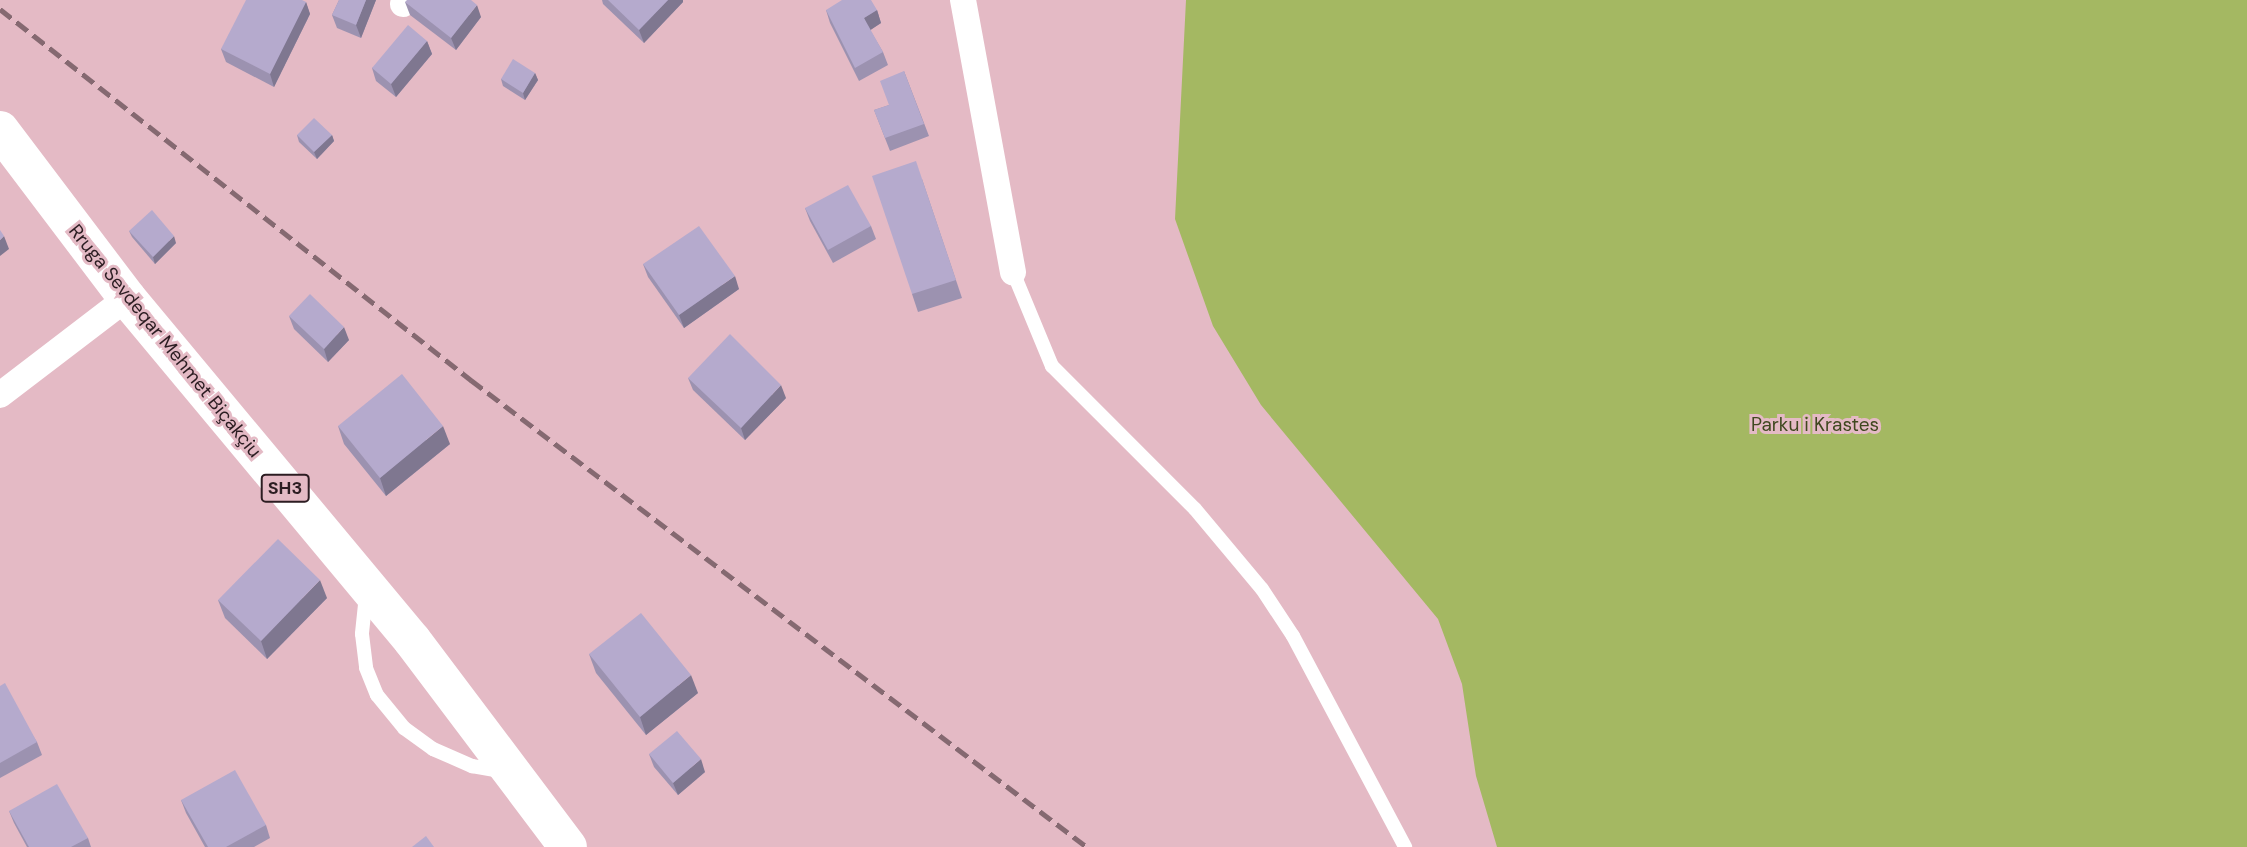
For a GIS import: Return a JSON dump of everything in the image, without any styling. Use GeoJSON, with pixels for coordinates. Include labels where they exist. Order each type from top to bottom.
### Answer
{"type":"FeatureCollection","features":[{"type":"Feature","properties":{"kind":"main road","name":"Rruga Sevdeqar Mehmet Biçakçiu"},"geometry":{"type":"LineString","coordinates":[[0,130],[127,298],[367,587],[568,847]]}},
{"type":"Feature","properties":{"kind":"street"},"geometry":{"type":"LineString","coordinates":[[963,0],[1013,272]]}},
{"type":"Feature","properties":{"kind":"street"},"geometry":{"type":"LineString","coordinates":[[0,395],[127,298]]}},
{"type":"Feature","properties":{"kind":"lane"},"geometry":{"type":"LineString","coordinates":[[1013,272],[1052,366],[1195,509],[1262,589],[1293,636],[1405,847]]}},
{"type":"Feature","properties":{"kind":"lane"},"geometry":{"type":"LineString","coordinates":[[367,587],[362,634],[366,668],[377,695],[404,728],[433,748],[472,766],[511,772]]}},
{"type":"Feature","properties":{"kind":"green space","name":"Parku i Krastes"},"geometry":{"type":"Polygon","coordinates":[[[1186,0],[2247,0],[2247,847],[1497,847],[1476,776],[1462,684],[1438,619],[1261,405],[1213,326],[1175,219],[1186,0]]]}},
{"type":"Feature","properties":{"kind":"building"},"geometry":{"type":"Polygon","coordinates":[[[246,0],[306,2],[270,74],[221,49],[246,0]]]}},
{"type":"Feature","properties":{"kind":"building"},"geometry":{"type":"Polygon","coordinates":[[[339,0],[366,0],[356,25],[332,15],[339,0]]]}},
{"type":"Feature","properties":{"kind":"building"},"geometry":{"type":"Polygon","coordinates":[[[471,0],[477,5],[451,38],[405,2],[471,0]]]}},
{"type":"Feature","properties":{"kind":"building"},"geometry":{"type":"Polygon","coordinates":[[[608,0],[668,0],[639,30],[608,0]]]}},
{"type":"Feature","properties":{"kind":"building"},"geometry":{"type":"Polygon","coordinates":[[[842,0],[871,0],[877,10],[864,18],[883,52],[855,68],[826,10],[842,0]]]}},
{"type":"Feature","properties":{"kind":"building"},"geometry":{"type":"Polygon","coordinates":[[[408,25],[427,41],[391,84],[372,68],[408,25]]]}},
{"type":"Feature","properties":{"kind":"building"},"geometry":{"type":"Polygon","coordinates":[[[513,59],[535,73],[523,93],[501,79],[513,59]]]}},
{"type":"Feature","properties":{"kind":"building"},"geometry":{"type":"Polygon","coordinates":[[[904,71],[924,124],[885,138],[874,110],[889,105],[880,81],[904,71]]]}},
{"type":"Feature","properties":{"kind":"building"},"geometry":{"type":"Polygon","coordinates":[[[314,118],[332,135],[314,152],[297,135],[314,118]]]}},
{"type":"Feature","properties":{"kind":"building"},"geometry":{"type":"Polygon","coordinates":[[[916,161],[956,280],[912,294],[872,176],[916,161]]]}},
{"type":"Feature","properties":{"kind":"building"},"geometry":{"type":"Polygon","coordinates":[[[848,185],[871,226],[828,250],[805,208],[848,185]]]}},
{"type":"Feature","properties":{"kind":"building"},"geometry":{"type":"Polygon","coordinates":[[[152,210],[174,236],[153,257],[129,231],[152,210]]]}},
{"type":"Feature","properties":{"kind":"building"},"geometry":{"type":"Polygon","coordinates":[[[699,226],[735,276],[679,315],[643,264],[699,226]]]}},
{"type":"Feature","properties":{"kind":"building"},"geometry":{"type":"Polygon","coordinates":[[[310,294],[344,327],[324,349],[289,316],[310,294]]]}},
{"type":"Feature","properties":{"kind":"building"},"geometry":{"type":"Polygon","coordinates":[[[730,334],[781,385],[741,428],[688,378],[730,334]]]}},
{"type":"Feature","properties":{"kind":"building"},"geometry":{"type":"Polygon","coordinates":[[[402,374],[443,426],[380,478],[338,426],[402,374]]]}},
{"type":"Feature","properties":{"kind":"building"},"geometry":{"type":"Polygon","coordinates":[[[278,539],[320,580],[261,641],[218,600],[278,539]]]}},
{"type":"Feature","properties":{"kind":"building"},"geometry":{"type":"Polygon","coordinates":[[[641,613],[691,675],[640,717],[589,654],[641,613]]]}},
{"type":"Feature","properties":{"kind":"building"},"geometry":{"type":"Polygon","coordinates":[[[5,683],[37,742],[0,763],[0,686],[5,683]]]}},
{"type":"Feature","properties":{"kind":"building"},"geometry":{"type":"Polygon","coordinates":[[[677,731],[701,759],[673,783],[649,754],[677,731]]]}},
{"type":"Feature","properties":{"kind":"building"},"geometry":{"type":"Polygon","coordinates":[[[235,770],[266,825],[226,847],[208,847],[181,800],[235,770]]]}},
{"type":"Feature","properties":{"kind":"building"},"geometry":{"type":"Polygon","coordinates":[[[57,784],[88,838],[71,847],[29,847],[9,811],[57,784]]]}},
{"type":"Feature","properties":{"kind":"building"},"geometry":{"type":"Polygon","coordinates":[[[426,836],[434,847],[412,847],[426,836]]]}},
{"type":"Feature","properties":{"kind":"railway"},"geometry":{"type":"LineString","coordinates":[[0,9],[471,380],[1087,847]]}}]}
